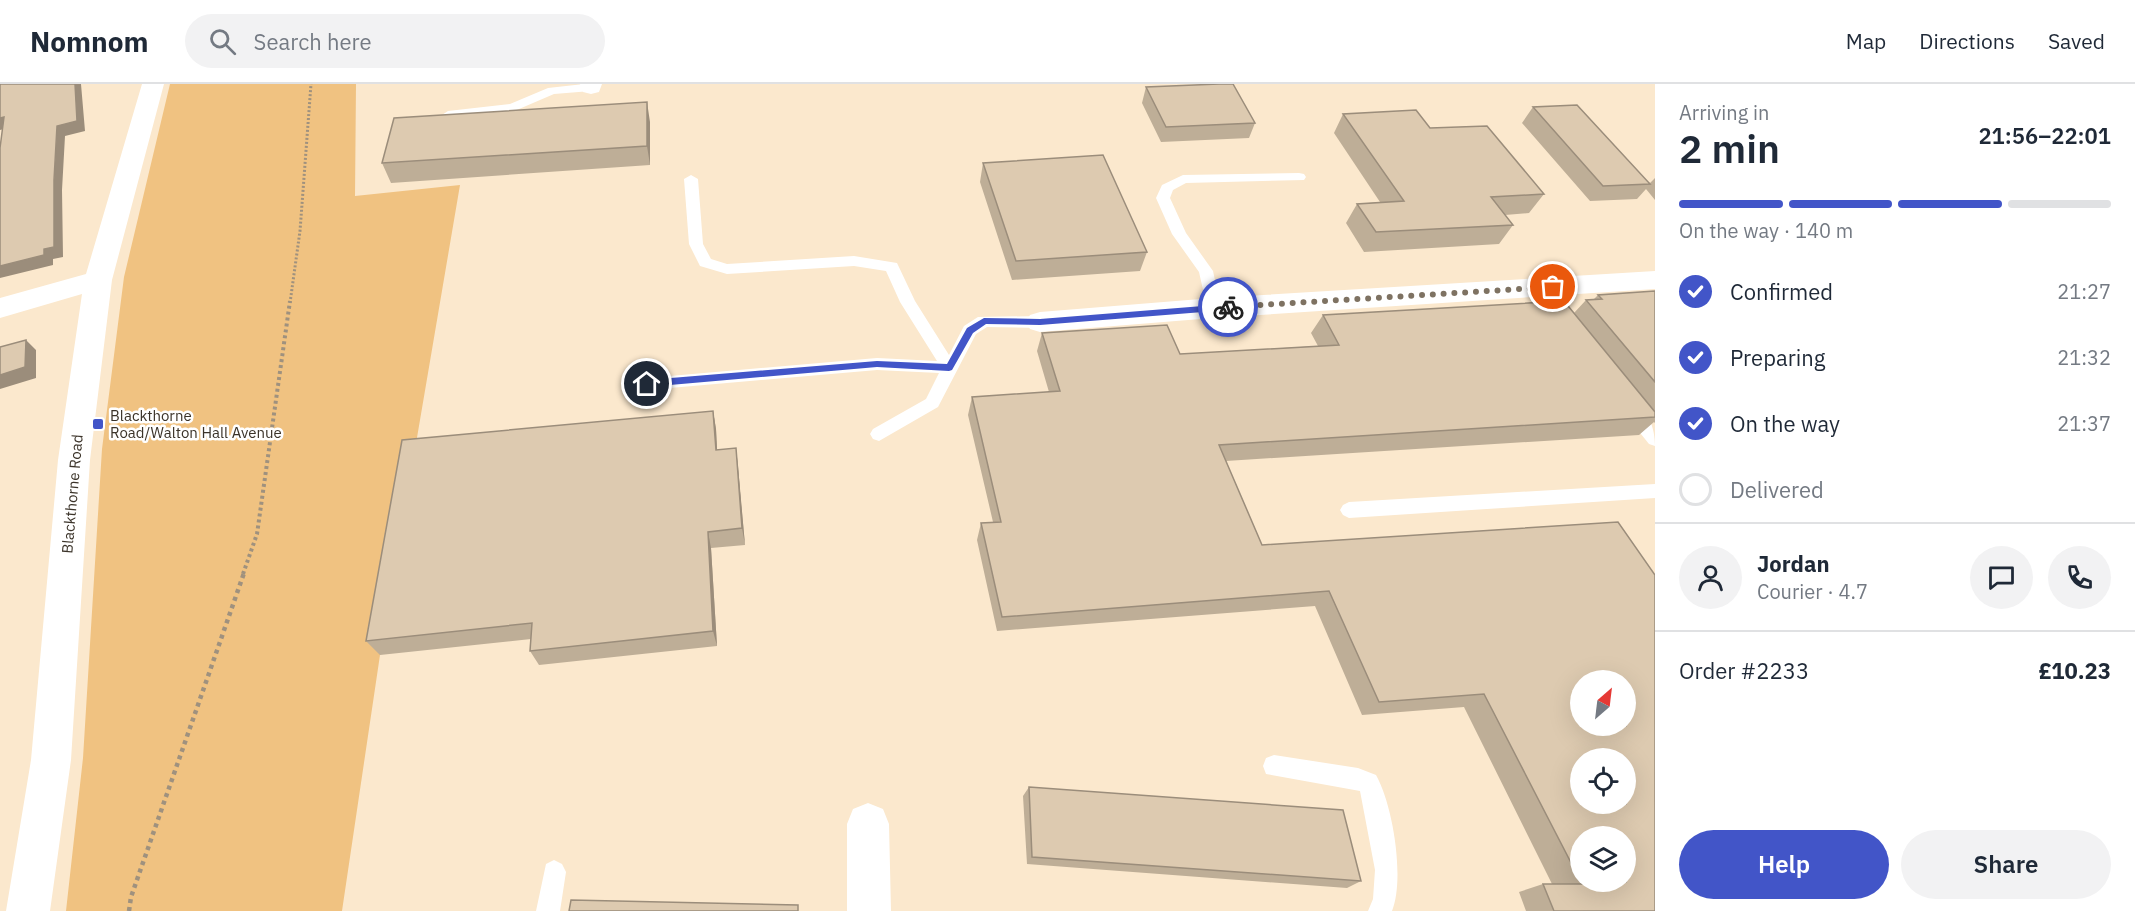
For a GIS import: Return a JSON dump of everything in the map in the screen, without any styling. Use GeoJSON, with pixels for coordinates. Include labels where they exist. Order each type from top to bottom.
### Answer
{"type":"FeatureCollection","features":[{"type":"Feature","properties":{"kind":"street","name":"Blackthorne Road"},"geometry":{"type":"LineString","coordinates":[[28,911],[51,760],[74,460],[98,280],[153,84]]}},
{"type":"Feature","properties":{"kind":"street"},"geometry":{"type":"LineString","coordinates":[[0,308],[98,280]]}},
{"type":"Feature","properties":{"kind":"street"},"geometry":{"type":"LineString","coordinates":[[1040,322],[1213,308],[1541,297],[1655,280]]}},
{"type":"Feature","properties":{"kind":"street"},"geometry":{"type":"LineString","coordinates":[[868,824],[869,911]]}},
{"type":"Feature","properties":{"kind":"lane"},"geometry":{"type":"LineString","coordinates":[[448,115],[512,108],[552,91],[591,85]]}},
{"type":"Feature","properties":{"kind":"lane"},"geometry":{"type":"LineString","coordinates":[[1213,308],[1206,271],[1179,234],[1163,198],[1167,188],[1183,179],[1299,177]]}},
{"type":"Feature","properties":{"kind":"lane"},"geometry":{"type":"LineString","coordinates":[[691,179],[696,244],[705,262],[728,269],[854,261],[892,267],[908,302],[949,368]]}},
{"type":"Feature","properties":{"kind":"lane"},"geometry":{"type":"LineString","coordinates":[[879,434],[932,403],[970,330],[984,321],[1040,322]]}},
{"type":"Feature","properties":{"kind":"lane"},"geometry":{"type":"LineString","coordinates":[[647,384],[877,364],[949,368]]}},
{"type":"Feature","properties":{"kind":"lane"},"geometry":{"type":"LineString","coordinates":[[1619,395],[1655,439]]}},
{"type":"Feature","properties":{"kind":"lane"},"geometry":{"type":"LineString","coordinates":[[1349,510],[1655,491]]}},
{"type":"Feature","properties":{"kind":"lane"},"geometry":{"type":"LineString","coordinates":[[1274,766],[1358,779],[1368,783],[1372,792],[1388,881],[1387,900],[1380,911]]}},
{"type":"Feature","properties":{"kind":"lane"},"geometry":{"type":"LineString","coordinates":[[548,911],[554,872]]}},
{"type":"Feature","properties":{"kind":"path"},"geometry":{"type":"LineString","coordinates":[[129,911],[131,897],[257,534],[300,231],[311,84]]}},
{"type":"Feature","properties":{"kind":"shaded area"},"geometry":{"type":"Polygon","coordinates":[[[170,84],[356,84],[355,196],[460,185],[380,655],[342,911],[66,911],[83,758],[102,449],[124,277],[170,84]]]}},
{"type":"Feature","properties":{"kind":"building"},"geometry":{"type":"Polygon","coordinates":[[[0,84],[75,84],[77,121],[57,126],[54,247],[44,249],[44,255],[0,266],[0,148],[4,117],[0,118],[0,84]]]}},
{"type":"Feature","properties":{"kind":"building"},"geometry":{"type":"Polygon","coordinates":[[[1233,84],[1255,123],[1166,127],[1146,87],[1233,84]]]}},
{"type":"Feature","properties":{"kind":"building"},"geometry":{"type":"Polygon","coordinates":[[[647,102],[647,146],[382,163],[394,118],[647,102]]]}},
{"type":"Feature","properties":{"kind":"building"},"geometry":{"type":"Polygon","coordinates":[[[1577,105],[1650,184],[1603,186],[1533,107],[1577,105]]]}},
{"type":"Feature","properties":{"kind":"building"},"geometry":{"type":"Polygon","coordinates":[[[1416,110],[1430,128],[1487,126],[1544,194],[1491,197],[1513,225],[1376,232],[1357,204],[1404,201],[1343,114],[1416,110]]]}},
{"type":"Feature","properties":{"kind":"building"},"geometry":{"type":"Polygon","coordinates":[[[1103,155],[1147,252],[1016,261],[983,163],[1103,155]]]}},
{"type":"Feature","properties":{"kind":"building"},"geometry":{"type":"Polygon","coordinates":[[[1655,291],[1655,382],[1586,300],[1602,299],[1598,295],[1655,291]]]}},
{"type":"Feature","properties":{"kind":"building"},"geometry":{"type":"Polygon","coordinates":[[[1564,301],[1655,412],[1655,417],[1219,445],[1262,545],[1618,522],[1655,575],[1655,911],[1554,911],[1543,884],[1570,884],[1570,892],[1636,892],[1636,826],[1570,826],[1570,861],[1484,694],[1379,702],[1329,591],[1002,617],[981,523],[1001,522],[972,397],[1060,391],[1042,333],[1167,325],[1180,354],[1339,345],[1323,315],[1564,301]]]}},
{"type":"Feature","properties":{"kind":"building"},"geometry":{"type":"Polygon","coordinates":[[[26,340],[25,367],[0,375],[0,347],[26,340]]]}},
{"type":"Feature","properties":{"kind":"building"},"geometry":{"type":"Polygon","coordinates":[[[713,411],[716,450],[736,448],[742,528],[708,532],[713,631],[530,651],[532,623],[366,641],[402,440],[713,411]]]}},
{"type":"Feature","properties":{"kind":"building"},"geometry":{"type":"Polygon","coordinates":[[[1029,787],[1343,810],[1361,881],[1032,857],[1029,787]]]}},
{"type":"Feature","properties":{"kind":"building"},"geometry":{"type":"Polygon","coordinates":[[[571,900],[798,905],[798,911],[569,911],[571,900]]]}},
{"type":"Feature","properties":{"kind":"way so far"},"geometry":{"type":"LineString","coordinates":[[1228,307],[1553,287]]}},
{"type":"Feature","properties":{"kind":"place","name":"Blackthorne Road/Walton Hall Avenue"},"geometry":{"type":"Point","coordinates":[98,424]}},
{"type":"Feature","properties":{"kind":"route"},"geometry":{"type":"LineString","coordinates":[[647,384],[877,364],[949,368],[970,330],[984,321],[1040,322],[1228,307]]}}]}
